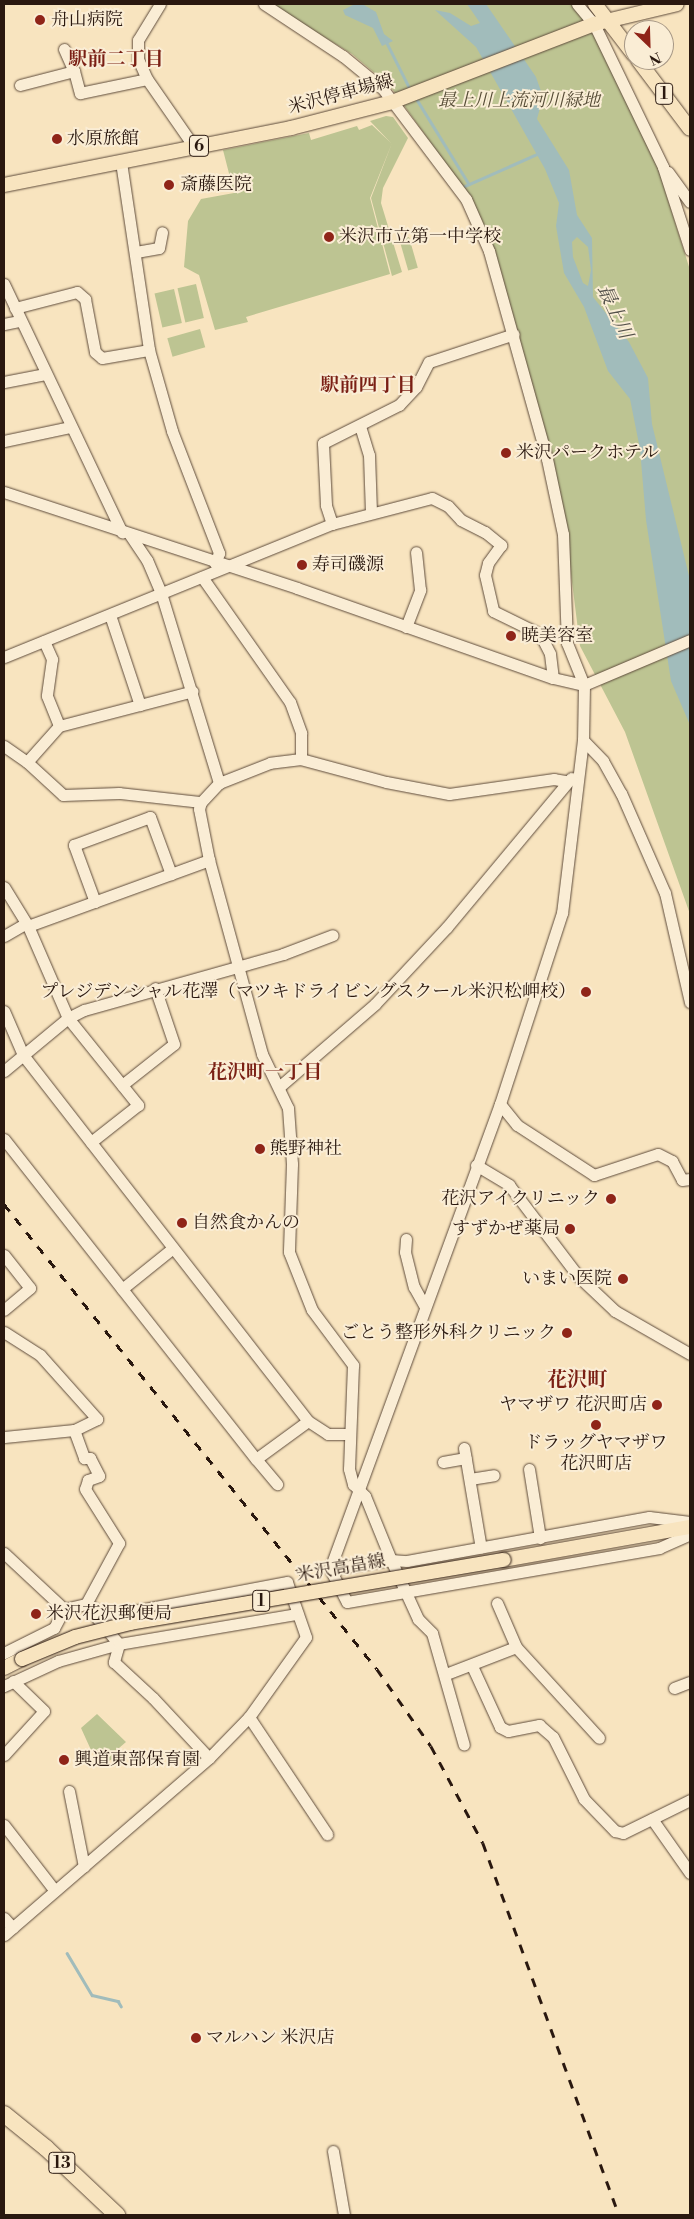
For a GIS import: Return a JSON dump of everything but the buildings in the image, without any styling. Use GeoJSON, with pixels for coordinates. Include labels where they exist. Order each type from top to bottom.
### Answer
{"type":"FeatureCollection","features":[{"type":"Feature","properties":{"kind":"highway","name":"13"},"geometry":{"type":"LineString","coordinates":[[4,2114],[46,2148],[117,2215]]}},
{"type":"Feature","properties":{"kind":"main road"},"geometry":{"type":"LineString","coordinates":[[594,4],[624,41]]}},
{"type":"Feature","properties":{"kind":"main road","name":"米沢停車場線"},"geometry":{"type":"LineString","coordinates":[[4,184],[291,128],[392,102],[587,26],[677,4]]}},
{"type":"Feature","properties":{"kind":"main road","name":"1"},"geometry":{"type":"LineString","coordinates":[[646,70],[690,128]]}},
{"type":"Feature","properties":{"kind":"main road","name":"米沢高畠線"},"geometry":{"type":"LineString","coordinates":[[4,1668],[75,1637],[130,1622],[690,1527]]}},
{"type":"Feature","properties":{"kind":"street"},"geometry":{"type":"LineString","coordinates":[[160,4],[138,40],[138,59],[147,79],[194,147]]}},
{"type":"Feature","properties":{"kind":"street"},"geometry":{"type":"LineString","coordinates":[[264,4],[343,56],[383,89],[466,199],[489,251],[514,334],[563,534],[567,643],[584,685],[584,740],[562,914],[500,1104],[476,1165],[330,1568],[347,1602],[407,1594],[659,1548],[690,1534]]}},
{"type":"Feature","properties":{"kind":"street"},"geometry":{"type":"LineString","coordinates":[[577,4],[663,167],[690,202]]}},
{"type":"Feature","properties":{"kind":"street"},"geometry":{"type":"LineString","coordinates":[[64,48],[74,71],[80,93],[147,79]]}},
{"type":"Feature","properties":{"kind":"street"},"geometry":{"type":"LineString","coordinates":[[20,85],[74,71]]}},
{"type":"Feature","properties":{"kind":"street"},"geometry":{"type":"LineString","coordinates":[[121,162],[136,252],[149,350],[172,431],[219,553],[220,565]]}},
{"type":"Feature","properties":{"kind":"street"},"geometry":{"type":"LineString","coordinates":[[663,167],[690,250]]}},
{"type":"Feature","properties":{"kind":"street"},"geometry":{"type":"LineString","coordinates":[[136,252],[160,248],[162,232]]}},
{"type":"Feature","properties":{"kind":"street"},"geometry":{"type":"LineString","coordinates":[[4,284],[70,427],[126,533],[147,560],[161,593],[193,691],[219,784]]}},
{"type":"Feature","properties":{"kind":"street"},"geometry":{"type":"LineString","coordinates":[[15,308],[77,292],[85,299],[95,352],[102,358],[149,350]]}},
{"type":"Feature","properties":{"kind":"street"},"geometry":{"type":"LineString","coordinates":[[4,324],[20,321]]}},
{"type":"Feature","properties":{"kind":"street"},"geometry":{"type":"LineString","coordinates":[[332,524],[326,505],[323,443],[399,405],[416,387],[429,362],[514,334]]}},
{"type":"Feature","properties":{"kind":"street"},"geometry":{"type":"LineString","coordinates":[[4,382],[45,374]]}},
{"type":"Feature","properties":{"kind":"street"},"geometry":{"type":"LineString","coordinates":[[360,426],[369,455],[371,512]]}},
{"type":"Feature","properties":{"kind":"street"},"geometry":{"type":"LineString","coordinates":[[4,441],[70,427]]}},
{"type":"Feature","properties":{"kind":"street"},"geometry":{"type":"LineString","coordinates":[[4,492],[553,678],[584,685],[690,640]]}},
{"type":"Feature","properties":{"kind":"street"},"geometry":{"type":"LineString","coordinates":[[4,657],[202,577],[220,565],[332,524],[371,512],[432,498],[448,506],[461,520],[486,532],[501,545],[488,563],[485,575],[493,612],[540,634],[550,654],[553,678]]}},
{"type":"Feature","properties":{"kind":"street"},"geometry":{"type":"LineString","coordinates":[[406,627],[420,590],[416,552]]}},
{"type":"Feature","properties":{"kind":"street"},"geometry":{"type":"LineString","coordinates":[[202,577],[290,702],[301,733],[301,758]]}},
{"type":"Feature","properties":{"kind":"street"},"geometry":{"type":"LineString","coordinates":[[110,615],[140,705]]}},
{"type":"Feature","properties":{"kind":"street"},"geometry":{"type":"LineString","coordinates":[[44,641],[52,659],[47,696],[59,726]]}},
{"type":"Feature","properties":{"kind":"street"},"geometry":{"type":"LineString","coordinates":[[27,762],[59,726],[193,691]]}},
{"type":"Feature","properties":{"kind":"street"},"geometry":{"type":"LineString","coordinates":[[584,740],[603,761],[621,793],[665,893],[690,1002]]}},
{"type":"Feature","properties":{"kind":"street"},"geometry":{"type":"LineString","coordinates":[[4,746],[27,762],[63,795],[119,793],[202,802]]}},
{"type":"Feature","properties":{"kind":"street"},"geometry":{"type":"LineString","coordinates":[[464,1745],[446,1674],[432,1633],[418,1619],[365,1496],[353,1484],[349,1469],[349,1434],[353,1364],[312,1310],[289,1252],[292,1164],[288,1108],[262,1054],[209,860],[200,809],[202,802],[219,784],[270,763],[301,758],[386,782],[449,794],[531,785],[554,779],[565,781]]}},
{"type":"Feature","properties":{"kind":"street"},"geometry":{"type":"LineString","coordinates":[[279,1087],[382,997],[447,927],[565,781],[579,773]]}},
{"type":"Feature","properties":{"kind":"street"},"geometry":{"type":"LineString","coordinates":[[95,902],[74,845],[150,817],[171,874]]}},
{"type":"Feature","properties":{"kind":"street"},"geometry":{"type":"LineString","coordinates":[[4,936],[26,925],[209,860]]}},
{"type":"Feature","properties":{"kind":"street"},"geometry":{"type":"LineString","coordinates":[[4,887],[26,925],[68,1018],[138,1105],[91,1142]]}},
{"type":"Feature","properties":{"kind":"street"},"geometry":{"type":"LineString","coordinates":[[4,1070],[68,1018],[155,988],[306,947],[333,935]]}},
{"type":"Feature","properties":{"kind":"street"},"geometry":{"type":"LineString","coordinates":[[122,1085],[174,1044],[155,988]]}},
{"type":"Feature","properties":{"kind":"street"},"geometry":{"type":"LineString","coordinates":[[4,1012],[23,1055],[308,1421],[328,1434],[349,1434]]}},
{"type":"Feature","properties":{"kind":"street"},"geometry":{"type":"LineString","coordinates":[[500,1104],[517,1125],[594,1175],[658,1154],[672,1161],[682,1180],[690,1179]]}},
{"type":"Feature","properties":{"kind":"street"},"geometry":{"type":"LineString","coordinates":[[4,1139],[277,1484]]}},
{"type":"Feature","properties":{"kind":"street"},"geometry":{"type":"LineString","coordinates":[[476,1165],[509,1185],[578,1276],[615,1311],[690,1354]]}},
{"type":"Feature","properties":{"kind":"street"},"geometry":{"type":"LineString","coordinates":[[406,1239],[405,1252],[414,1287],[425,1307]]}},
{"type":"Feature","properties":{"kind":"street"},"geometry":{"type":"LineString","coordinates":[[122,1289],[172,1248]]}},
{"type":"Feature","properties":{"kind":"street"},"geometry":{"type":"LineString","coordinates":[[4,1255],[30,1288],[4,1310]]}},
{"type":"Feature","properties":{"kind":"street"},"geometry":{"type":"LineString","coordinates":[[4,1332],[40,1355],[96,1419],[74,1430],[4,1437]]}},
{"type":"Feature","properties":{"kind":"street"},"geometry":{"type":"LineString","coordinates":[[256,1459],[308,1421]]}},
{"type":"Feature","properties":{"kind":"street"},"geometry":{"type":"LineString","coordinates":[[74,1430],[84,1458],[90,1458],[99,1476],[88,1480],[85,1489],[119,1543],[86,1604]]}},
{"type":"Feature","properties":{"kind":"street"},"geometry":{"type":"LineString","coordinates":[[443,1462],[465,1453],[481,1548]]}},
{"type":"Feature","properties":{"kind":"street"},"geometry":{"type":"LineString","coordinates":[[529,1469],[540,1538]]}},
{"type":"Feature","properties":{"kind":"street"},"geometry":{"type":"LineString","coordinates":[[470,1479],[494,1475]]}},
{"type":"Feature","properties":{"kind":"street"},"geometry":{"type":"LineString","coordinates":[[330,1568],[391,1560],[407,1561],[649,1517],[690,1522]]}},
{"type":"Feature","properties":{"kind":"street"},"geometry":{"type":"LineString","coordinates":[[4,1553],[64,1609]]}},
{"type":"Feature","properties":{"kind":"street"},"geometry":{"type":"LineString","coordinates":[[4,1918],[8,1932],[209,1758],[249,1717],[306,1638],[287,1582],[97,1618]]}},
{"type":"Feature","properties":{"kind":"street"},"geometry":{"type":"LineString","coordinates":[[497,1603],[516,1647],[599,1738]]}},
{"type":"Feature","properties":{"kind":"street"},"geometry":{"type":"LineString","coordinates":[[4,1653],[54,1628],[64,1609],[86,1604],[94,1608],[97,1618],[119,1644]]}},
{"type":"Feature","properties":{"kind":"street"},"geometry":{"type":"LineString","coordinates":[[4,1755],[44,1711],[8,1683],[58,1662],[119,1644],[297,1614]]}},
{"type":"Feature","properties":{"kind":"street"},"geometry":{"type":"LineString","coordinates":[[119,1644],[114,1662],[209,1758]]}},
{"type":"Feature","properties":{"kind":"street"},"geometry":{"type":"LineString","coordinates":[[446,1674],[472,1666],[516,1647]]}},
{"type":"Feature","properties":{"kind":"street"},"geometry":{"type":"LineString","coordinates":[[472,1666],[500,1727],[508,1731],[539,1725],[553,1737],[584,1799],[614,1831],[623,1833],[690,1800]]}},
{"type":"Feature","properties":{"kind":"street"},"geometry":{"type":"LineString","coordinates":[[674,1688],[690,1682]]}},
{"type":"Feature","properties":{"kind":"street"},"geometry":{"type":"LineString","coordinates":[[249,1717],[326,1834]]}},
{"type":"Feature","properties":{"kind":"street"},"geometry":{"type":"LineString","coordinates":[[69,1791],[84,1867]]}},
{"type":"Feature","properties":{"kind":"street"},"geometry":{"type":"LineString","coordinates":[[652,1819],[690,1873]]}},
{"type":"Feature","properties":{"kind":"street"},"geometry":{"type":"LineString","coordinates":[[4,1825],[55,1891]]}},
{"type":"Feature","properties":{"kind":"street"},"geometry":{"type":"LineString","coordinates":[[333,2150],[344,2215]]}},
{"type":"Feature","properties":{"kind":"green space","name":"最上川上流河川緑地"},"geometry":{"type":"Polygon","coordinates":[[[270,4],[573,4],[596,38],[658,168],[690,270],[690,914],[625,732],[580,646],[569,558],[469,196],[390,86],[352,54],[270,4]]]}},
{"type":"Feature","properties":{"kind":"green space"},"geometry":{"type":"Polygon","coordinates":[[[386,116],[393,117],[408,138],[383,188],[381,203],[402,272],[392,276],[371,198],[392,143],[370,198],[390,274],[246,317],[248,322],[215,330],[199,275],[184,267],[188,221],[201,199],[234,193],[223,150],[309,133],[311,140],[357,126],[359,130],[372,125],[391,143],[370,121],[386,116]]]}},
{"type":"Feature","properties":{"kind":"green space"},"geometry":{"type":"Polygon","coordinates":[[[409,237],[418,268],[408,271],[399,240],[409,237]]]}},
{"type":"Feature","properties":{"kind":"green space"},"geometry":{"type":"Polygon","coordinates":[[[196,284],[204,318],[185,322],[177,288],[196,284]]]}},
{"type":"Feature","properties":{"kind":"green space"},"geometry":{"type":"Polygon","coordinates":[[[174,289],[182,323],[162,328],[155,293],[174,289]]]}},
{"type":"Feature","properties":{"kind":"green space"},"geometry":{"type":"Polygon","coordinates":[[[200,329],[205,347],[173,357],[167,338],[200,329]]]}},
{"type":"Feature","properties":{"kind":"green space"},"geometry":{"type":"Polygon","coordinates":[[[97,1714],[126,1742],[119,1748],[125,1754],[108,1761],[91,1750],[81,1728],[97,1714]]]}},
{"type":"Feature","properties":{"kind":"water"},"geometry":{"type":"Polygon","coordinates":[[[467,4],[486,4],[536,77],[543,97],[537,119],[569,170],[577,215],[592,238],[593,297],[629,342],[648,378],[652,424],[690,580],[690,725],[671,681],[646,520],[640,449],[630,399],[608,371],[584,307],[564,273],[556,226],[559,203],[545,169],[476,47],[435,10],[450,13],[471,26],[480,23],[467,4]],[[577,237],[572,242],[573,257],[583,283],[588,286],[591,270],[588,247],[577,237]]]}},
{"type":"Feature","properties":{"kind":"water"},"geometry":{"type":"Polygon","coordinates":[[[353,5],[364,5],[376,12],[384,34],[393,41],[382,46],[373,28],[345,15],[343,10],[353,5]]]}},
{"type":"Feature","properties":{"kind":"waterway"},"geometry":{"type":"LineString","coordinates":[[386,41],[410,89]]}},
{"type":"Feature","properties":{"kind":"waterway"},"geometry":{"type":"LineString","coordinates":[[416,98],[469,184]]}},
{"type":"Feature","properties":{"kind":"waterway"},"geometry":{"type":"LineString","coordinates":[[465,186],[539,153]]}},
{"type":"Feature","properties":{"kind":"waterway"},"geometry":{"type":"LineString","coordinates":[[67,1953],[92,1995],[118,2001],[121,2006]]}},
{"type":"Feature","properties":{"kind":"railway"},"geometry":{"type":"LineString","coordinates":[[4,1204],[377,1669],[431,1746],[483,1843],[619,2215]]}},
{"type":"Feature","properties":{"kind":"place","name":"舟山病院"},"geometry":{"type":"Point","coordinates":[40,20]}},
{"type":"Feature","properties":{"kind":"place","name":"水原旅館"},"geometry":{"type":"Point","coordinates":[57,139]}},
{"type":"Feature","properties":{"kind":"place","name":"斎藤医院"},"geometry":{"type":"Point","coordinates":[169,185]}},
{"type":"Feature","properties":{"kind":"place","name":"米沢市立第一中学校"},"geometry":{"type":"Point","coordinates":[329,237]}},
{"type":"Feature","properties":{"kind":"place","name":"米沢パークホテル"},"geometry":{"type":"Point","coordinates":[506,453]}},
{"type":"Feature","properties":{"kind":"place","name":"寿司磯源"},"geometry":{"type":"Point","coordinates":[302,565]}},
{"type":"Feature","properties":{"kind":"place","name":"暁美容室"},"geometry":{"type":"Point","coordinates":[511,636]}},
{"type":"Feature","properties":{"kind":"place","name":"プレジデンシャル花澤（マツキドライビングスクール米沢松岬校）"},"geometry":{"type":"Point","coordinates":[586,992]}},
{"type":"Feature","properties":{"kind":"place","name":"熊野神社"},"geometry":{"type":"Point","coordinates":[260,1149]}},
{"type":"Feature","properties":{"kind":"place","name":"花沢アイクリニック"},"geometry":{"type":"Point","coordinates":[611,1199]}},
{"type":"Feature","properties":{"kind":"place","name":"自然食かんの"},"geometry":{"type":"Point","coordinates":[182,1223]}},
{"type":"Feature","properties":{"kind":"place","name":"すずかぜ薬局"},"geometry":{"type":"Point","coordinates":[570,1229]}},
{"type":"Feature","properties":{"kind":"place","name":"いまい医院"},"geometry":{"type":"Point","coordinates":[623,1279]}},
{"type":"Feature","properties":{"kind":"place","name":"ごとう整形外科クリニック"},"geometry":{"type":"Point","coordinates":[567,1333]}},
{"type":"Feature","properties":{"kind":"place","name":"ヤマザワ 花沢町店"},"geometry":{"type":"Point","coordinates":[657,1405]}},
{"type":"Feature","properties":{"kind":"place","name":"ドラッグヤマザワ 花沢町店"},"geometry":{"type":"Point","coordinates":[596,1425]}},
{"type":"Feature","properties":{"kind":"place","name":"米沢花沢郵便局"},"geometry":{"type":"Point","coordinates":[36,1614]}},
{"type":"Feature","properties":{"kind":"place","name":"興道東部保育園"},"geometry":{"type":"Point","coordinates":[64,1760]}},
{"type":"Feature","properties":{"kind":"place","name":"マルハン 米沢店"},"geometry":{"type":"Point","coordinates":[196,2038]}},
{"type":"Feature","properties":{"kind":"district","name":"駅前二丁目"},"geometry":{"type":"Point","coordinates":[116,60]}},
{"type":"Feature","properties":{"kind":"district","name":"駅前四丁目"},"geometry":{"type":"Point","coordinates":[368,386]}},
{"type":"Feature","properties":{"kind":"district","name":"花沢町一丁目"},"geometry":{"type":"Point","coordinates":[265,1073]}},
{"type":"Feature","properties":{"kind":"district","name":"花沢町"},"geometry":{"type":"Point","coordinates":[577,1380]}},
{"type":"Feature","properties":{"kind":"water label","name":"最上川"},"geometry":{"type":"Point","coordinates":[614,312]}}]}
